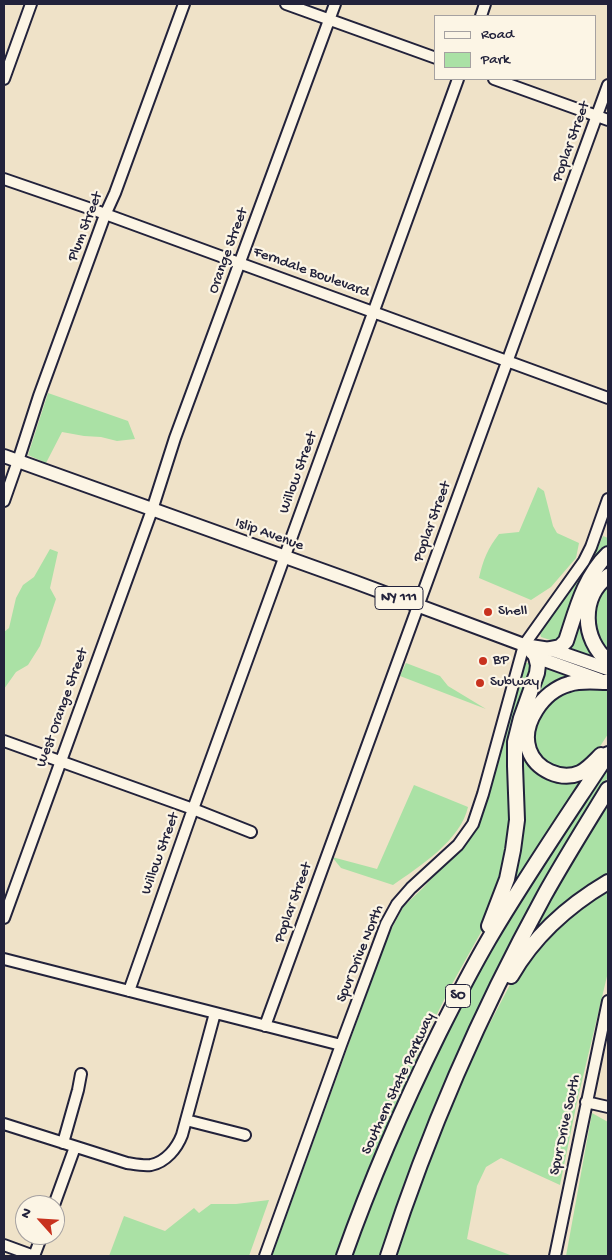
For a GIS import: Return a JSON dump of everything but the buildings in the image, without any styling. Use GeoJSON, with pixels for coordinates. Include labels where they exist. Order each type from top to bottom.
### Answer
{"type":"FeatureCollection","features":[{"type":"Feature","properties":{"kind":"highway"},"geometry":{"type":"LineString","coordinates":[[550,648],[560,647],[566,641],[582,594],[593,573],[608,554]]}},
{"type":"Feature","properties":{"kind":"highway"},"geometry":{"type":"LineString","coordinates":[[608,576],[593,593],[588,606],[588,621],[589,634],[595,646],[608,661]]}},
{"type":"Feature","properties":{"kind":"highway"},"geometry":{"type":"LineString","coordinates":[[460,992],[495,911],[507,879],[512,858],[516,820],[516,742],[521,718],[537,673],[538,664],[536,657]]}},
{"type":"Feature","properties":{"kind":"highway"},"geometry":{"type":"LineString","coordinates":[[608,678],[569,684],[556,689],[544,698],[535,711],[527,738],[529,751],[536,762],[545,770],[557,775],[568,776],[579,773],[590,766],[608,748]]}},
{"type":"Feature","properties":{"kind":"highway","name":"Southern State Parkway"},"geometry":{"type":"LineString","coordinates":[[344,1256],[400,1114],[460,992],[514,897],[608,754]]}},
{"type":"Feature","properties":{"kind":"highway","name":"SO"},"geometry":{"type":"LineString","coordinates":[[388,1256],[418,1172],[465,1054],[544,895],[608,789]]}},
{"type":"Feature","properties":{"kind":"highway"},"geometry":{"type":"LineString","coordinates":[[465,1054],[514,970],[548,926],[570,907],[608,882]]}},
{"type":"Feature","properties":{"kind":"main road","name":"Islip Avenue"},"geometry":{"type":"LineString","coordinates":[[4,456],[524,645],[550,648],[608,678]]}},
{"type":"Feature","properties":{"kind":"main road","name":"Islip Avenue"},"geometry":{"type":"LineString","coordinates":[[524,645],[536,657],[608,678]]}},
{"type":"Feature","properties":{"kind":"street"},"geometry":{"type":"LineString","coordinates":[[4,79],[31,4]]}},
{"type":"Feature","properties":{"kind":"street","name":"Plum Street"},"geometry":{"type":"LineString","coordinates":[[4,501],[39,396],[184,4]]}},
{"type":"Feature","properties":{"kind":"street"},"geometry":{"type":"LineString","coordinates":[[286,4],[434,57]]}},
{"type":"Feature","properties":{"kind":"street","name":"Orange Street"},"geometry":{"type":"LineString","coordinates":[[152,510],[175,438],[336,4]]}},
{"type":"Feature","properties":{"kind":"street","name":"Willow Street"},"geometry":{"type":"LineString","coordinates":[[129,991],[193,809],[458,80]]}},
{"type":"Feature","properties":{"kind":"street"},"geometry":{"type":"LineString","coordinates":[[497,80],[608,120]]}},
{"type":"Feature","properties":{"kind":"street","name":"Poplar Street"},"geometry":{"type":"LineString","coordinates":[[266,1026],[608,85]]}},
{"type":"Feature","properties":{"kind":"street","name":"Ferndale Boulevard"},"geometry":{"type":"LineString","coordinates":[[4,179],[105,214],[608,398]]}},
{"type":"Feature","properties":{"kind":"street","name":"Spur Drive North"},"geometry":{"type":"LineString","coordinates":[[265,1256],[340,1045],[386,924],[392,912],[410,888],[458,845],[468,832],[476,816],[483,794],[524,645],[584,561],[608,499]]}},
{"type":"Feature","properties":{"kind":"street","name":"West Orange Street"},"geometry":{"type":"LineString","coordinates":[[4,918],[152,510]]}},
{"type":"Feature","properties":{"kind":"street"},"geometry":{"type":"LineString","coordinates":[[4,741],[193,809],[251,832]]}},
{"type":"Feature","properties":{"kind":"street"},"geometry":{"type":"LineString","coordinates":[[4,959],[340,1045]]}},
{"type":"Feature","properties":{"kind":"street","name":"Spur Drive South"},"geometry":{"type":"LineString","coordinates":[[555,1256],[608,1001]]}},
{"type":"Feature","properties":{"kind":"street"},"geometry":{"type":"LineString","coordinates":[[4,1124],[127,1163],[150,1165],[159,1162],[178,1145],[182,1135],[215,1013]]}},
{"type":"Feature","properties":{"kind":"street"},"geometry":{"type":"LineString","coordinates":[[63,1143],[81,1074]]}},
{"type":"Feature","properties":{"kind":"street"},"geometry":{"type":"LineString","coordinates":[[586,1102],[608,1107]]}},
{"type":"Feature","properties":{"kind":"street"},"geometry":{"type":"LineString","coordinates":[[186,1120],[245,1135]]}},
{"type":"Feature","properties":{"kind":"street"},"geometry":{"type":"LineString","coordinates":[[58,1195],[76,1147]]}},
{"type":"Feature","properties":{"kind":"street"},"geometry":{"type":"LineString","coordinates":[[4,1245],[34,1256]]}},
{"type":"Feature","properties":{"kind":"green space"},"geometry":{"type":"Polygon","coordinates":[[[48,393],[128,421],[135,439],[117,441],[62,432],[46,463],[28,455],[48,393]]]}},
{"type":"Feature","properties":{"kind":"green space"},"geometry":{"type":"Polygon","coordinates":[[[538,487],[544,491],[553,526],[557,533],[579,543],[576,558],[551,587],[531,600],[479,578],[486,554],[499,534],[519,532],[538,487]]]}},
{"type":"Feature","properties":{"kind":"green space"},"geometry":{"type":"Polygon","coordinates":[[[603,536],[608,538],[608,550],[559,643],[541,637],[540,633],[589,565],[603,536]]]}},
{"type":"Feature","properties":{"kind":"green space"},"geometry":{"type":"Polygon","coordinates":[[[50,549],[58,552],[50,588],[56,599],[40,646],[28,665],[16,672],[4,689],[4,632],[9,628],[16,598],[23,585],[34,577],[50,549]]]}},
{"type":"Feature","properties":{"kind":"green space"},"geometry":{"type":"Polygon","coordinates":[[[608,560],[608,573],[587,596],[597,655],[593,658],[565,651],[585,595],[608,560]]]}},
{"type":"Feature","properties":{"kind":"green space"},"geometry":{"type":"Polygon","coordinates":[[[608,582],[608,654],[598,644],[592,605],[608,582]]]}},
{"type":"Feature","properties":{"kind":"green space"},"geometry":{"type":"Polygon","coordinates":[[[406,663],[440,676],[448,686],[486,709],[400,676],[406,663]]]}},
{"type":"Feature","properties":{"kind":"green space"},"geometry":{"type":"Polygon","coordinates":[[[524,663],[535,666],[524,695],[510,848],[485,925],[428,1032],[387,1127],[336,1256],[272,1256],[388,936],[403,907],[477,829],[483,815],[524,663]]]}},
{"type":"Feature","properties":{"kind":"green space"},"geometry":{"type":"Polygon","coordinates":[[[546,666],[595,680],[544,694],[525,754],[581,780],[510,892],[506,889],[517,753],[542,667],[546,666]]]}},
{"type":"Feature","properties":{"kind":"green space"},"geometry":{"type":"Polygon","coordinates":[[[593,687],[608,691],[608,734],[592,759],[579,770],[552,772],[531,750],[537,711],[566,688],[593,687]]]}},
{"type":"Feature","properties":{"kind":"green space"},"geometry":{"type":"Polygon","coordinates":[[[608,762],[608,777],[559,856],[508,948],[465,1039],[427,1131],[382,1256],[349,1256],[403,1123],[445,1032],[549,852],[608,762]]]}},
{"type":"Feature","properties":{"kind":"green space"},"geometry":{"type":"Polygon","coordinates":[[[414,785],[468,807],[457,831],[438,852],[393,885],[341,868],[332,857],[377,869],[414,785]]]}},
{"type":"Feature","properties":{"kind":"green space"},"geometry":{"type":"Polygon","coordinates":[[[608,799],[608,878],[535,936],[531,934],[538,918],[608,799]]]}},
{"type":"Feature","properties":{"kind":"green space"},"geometry":{"type":"Polygon","coordinates":[[[608,886],[608,972],[577,1102],[560,1185],[501,1158],[486,1167],[477,1186],[467,1239],[513,1256],[395,1256],[437,1137],[474,1050],[514,977],[563,918],[608,886]]]}},
{"type":"Feature","properties":{"kind":"green space"},"geometry":{"type":"Polygon","coordinates":[[[592,1113],[608,1122],[608,1256],[566,1256],[592,1113]]]}},
{"type":"Feature","properties":{"kind":"green space"},"geometry":{"type":"Polygon","coordinates":[[[269,1200],[249,1256],[109,1256],[124,1216],[165,1231],[194,1208],[199,1213],[211,1204],[236,1204],[269,1200]]]}},
{"type":"Feature","properties":{"kind":"place","name":"Shell"},"geometry":{"type":"Point","coordinates":[488,612]}},
{"type":"Feature","properties":{"kind":"place","name":"BP"},"geometry":{"type":"Point","coordinates":[483,661]}},
{"type":"Feature","properties":{"kind":"place","name":"Subway"},"geometry":{"type":"Point","coordinates":[480,683]}}]}
